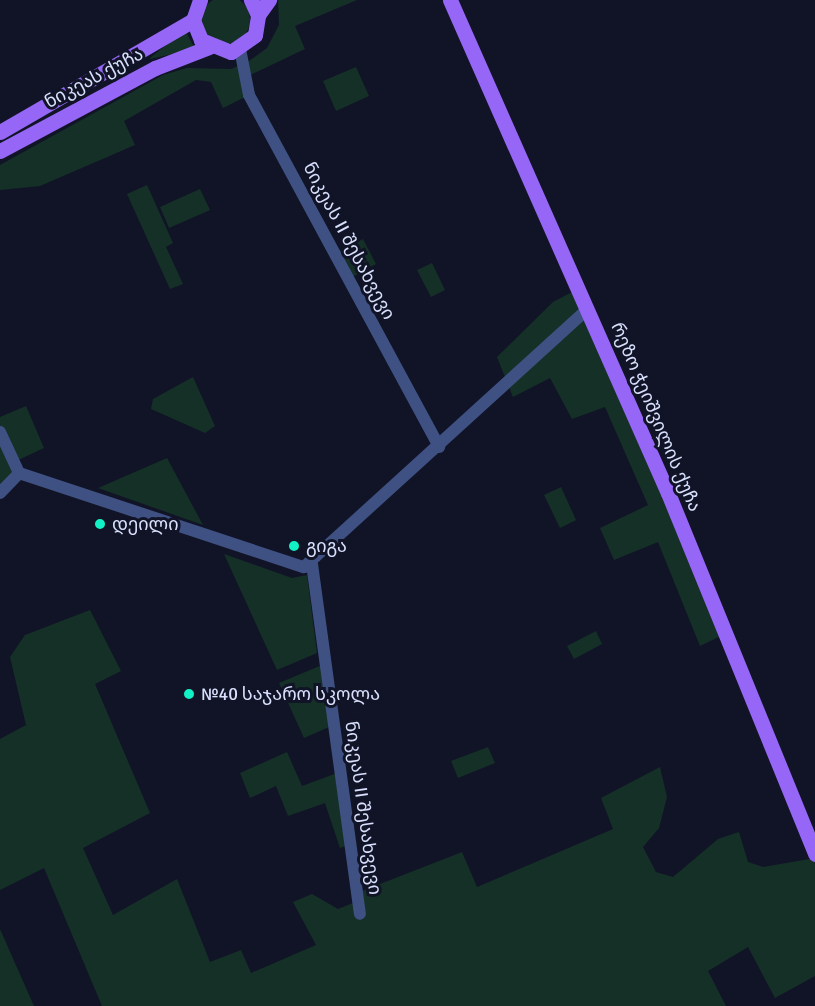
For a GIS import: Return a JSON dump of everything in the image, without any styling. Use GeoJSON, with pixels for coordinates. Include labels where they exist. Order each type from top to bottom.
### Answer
{"type":"FeatureCollection","features":[{"type":"Feature","properties":{"kind":"main road"},"geometry":{"type":"LineString","coordinates":[[200,0],[194,20],[209,47]]}},
{"type":"Feature","properties":{"kind":"main road"},"geometry":{"type":"LineString","coordinates":[[251,0],[258,15]]}},
{"type":"Feature","properties":{"kind":"main road"},"geometry":{"type":"LineString","coordinates":[[240,49],[255,34],[258,15],[269,0]]}},
{"type":"Feature","properties":{"kind":"main road","name":"რეზო ჭეიშვილის ქუჩა"},"geometry":{"type":"LineString","coordinates":[[450,0],[588,309],[815,854]]}},
{"type":"Feature","properties":{"kind":"main road","name":"ნიკეას ქუჩა"},"geometry":{"type":"LineString","coordinates":[[0,132],[194,20]]}},
{"type":"Feature","properties":{"kind":"main road","name":"ნიკეას ქუჩა"},"geometry":{"type":"LineString","coordinates":[[0,152],[155,68],[209,47],[240,49]]}},
{"type":"Feature","properties":{"kind":"street","name":"ნიკეას II შესახვევი"},"geometry":{"type":"LineString","coordinates":[[240,49],[249,96],[440,447]]}},
{"type":"Feature","properties":{"kind":"street"},"geometry":{"type":"LineString","coordinates":[[0,432],[19,473],[294,567],[312,564],[588,309]]}},
{"type":"Feature","properties":{"kind":"street"},"geometry":{"type":"LineString","coordinates":[[0,493],[19,473]]}},
{"type":"Feature","properties":{"kind":"street","name":"ნიკეას II შესახვევი"},"geometry":{"type":"LineString","coordinates":[[312,564],[360,914]]}},
{"type":"Feature","properties":{"kind":"green space"},"geometry":{"type":"Polygon","coordinates":[[[226,-4],[243,3],[250,20],[243,37],[226,44],[209,37],[202,20],[209,3],[226,-4]]]}},
{"type":"Feature","properties":{"kind":"green space"},"geometry":{"type":"Polygon","coordinates":[[[278,0],[357,0],[295,26],[305,49],[246,77],[249,95],[223,108],[211,82],[196,80],[124,121],[135,145],[40,186],[0,190],[0,165],[163,75],[187,68],[231,69],[249,61],[267,48],[279,25],[278,0]]]}},
{"type":"Feature","properties":{"kind":"green space"},"geometry":{"type":"Polygon","coordinates":[[[185,30],[195,49],[150,59],[150,58],[185,30]]]}},
{"type":"Feature","properties":{"kind":"green space"},"geometry":{"type":"Polygon","coordinates":[[[356,67],[369,96],[336,111],[323,81],[356,67]]]}},
{"type":"Feature","properties":{"kind":"green space"},"geometry":{"type":"Polygon","coordinates":[[[147,185],[173,243],[166,247],[183,284],[170,289],[127,194],[147,185]]]}},
{"type":"Feature","properties":{"kind":"green space"},"geometry":{"type":"Polygon","coordinates":[[[200,189],[210,210],[169,228],[160,207],[200,189]]]}},
{"type":"Feature","properties":{"kind":"green space"},"geometry":{"type":"Polygon","coordinates":[[[363,239],[376,264],[349,279],[336,253],[363,239]]]}},
{"type":"Feature","properties":{"kind":"green space"},"geometry":{"type":"Polygon","coordinates":[[[432,263],[445,290],[431,297],[417,270],[432,263]]]}},
{"type":"Feature","properties":{"kind":"green space"},"geometry":{"type":"Polygon","coordinates":[[[578,289],[727,633],[700,646],[658,542],[614,560],[600,528],[648,505],[605,407],[572,419],[550,378],[513,397],[497,357],[553,302],[578,289]]]}},
{"type":"Feature","properties":{"kind":"green space"},"geometry":{"type":"Polygon","coordinates":[[[193,377],[215,426],[205,433],[151,409],[153,399],[193,377]]]}},
{"type":"Feature","properties":{"kind":"green space"},"geometry":{"type":"Polygon","coordinates":[[[26,406],[44,448],[14,462],[19,473],[0,493],[0,417],[26,406]]]}},
{"type":"Feature","properties":{"kind":"green space"},"geometry":{"type":"Polygon","coordinates":[[[167,458],[203,525],[98,488],[167,458]]]}},
{"type":"Feature","properties":{"kind":"green space"},"geometry":{"type":"Polygon","coordinates":[[[561,487],[576,520],[560,528],[544,495],[561,487]]]}},
{"type":"Feature","properties":{"kind":"green space"},"geometry":{"type":"Polygon","coordinates":[[[224,554],[292,578],[307,575],[317,653],[277,670],[224,554]]]}},
{"type":"Feature","properties":{"kind":"green space"},"geometry":{"type":"Polygon","coordinates":[[[90,610],[121,671],[95,684],[150,813],[83,848],[113,915],[177,879],[210,962],[241,950],[251,973],[316,945],[293,902],[312,894],[338,909],[358,901],[357,893],[462,852],[477,887],[613,829],[601,798],[660,767],[667,797],[659,828],[643,847],[656,872],[673,877],[718,839],[739,832],[748,862],[763,867],[815,858],[815,976],[775,998],[748,947],[708,971],[726,1006],[102,1006],[44,868],[0,890],[0,739],[26,725],[10,657],[25,635],[90,610]]]}},
{"type":"Feature","properties":{"kind":"green space"},"geometry":{"type":"Polygon","coordinates":[[[596,631],[602,644],[574,659],[567,646],[596,631]]]}},
{"type":"Feature","properties":{"kind":"green space"},"geometry":{"type":"Polygon","coordinates":[[[322,665],[329,727],[304,738],[279,683],[322,665]]]}},
{"type":"Feature","properties":{"kind":"green space"},"geometry":{"type":"Polygon","coordinates":[[[488,747],[495,763],[458,778],[451,761],[488,747]]]}},
{"type":"Feature","properties":{"kind":"green space"},"geometry":{"type":"Polygon","coordinates":[[[287,752],[302,786],[340,772],[350,844],[340,848],[325,803],[288,816],[276,786],[250,798],[240,773],[287,752]]]}},
{"type":"Feature","properties":{"kind":"green space"},"geometry":{"type":"Polygon","coordinates":[[[0,929],[34,1006],[0,1006],[0,929]]]}},
{"type":"Feature","properties":{"kind":"place","name":"დეილი"},"geometry":{"type":"Point","coordinates":[100,524]}},
{"type":"Feature","properties":{"kind":"place","name":"გიგა"},"geometry":{"type":"Point","coordinates":[294,546]}},
{"type":"Feature","properties":{"kind":"place","name":"№40 საჯარო სკოლა"},"geometry":{"type":"Point","coordinates":[189,694]}}]}
